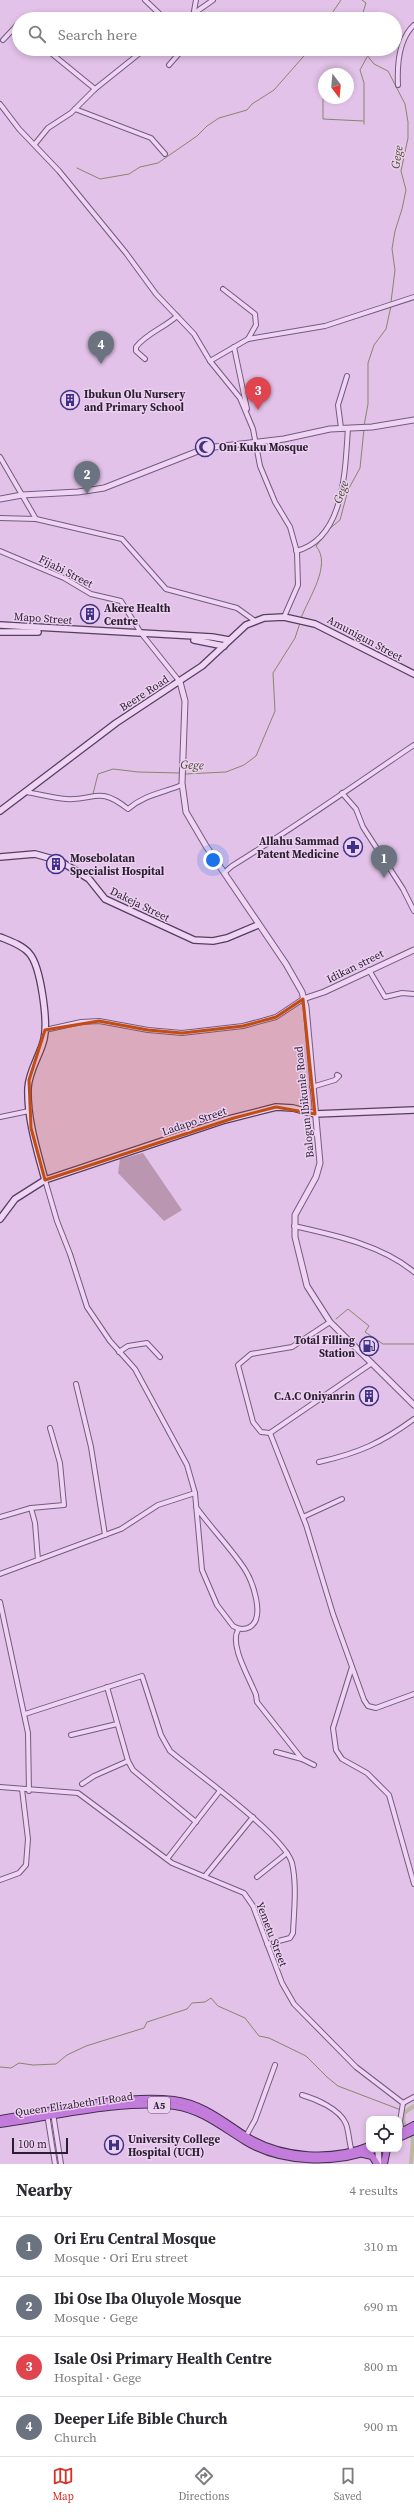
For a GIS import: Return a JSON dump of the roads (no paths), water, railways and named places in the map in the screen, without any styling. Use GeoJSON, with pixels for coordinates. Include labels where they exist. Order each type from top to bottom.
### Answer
{"type":"FeatureCollection","features":[{"type":"Feature","properties":{"kind":"highway","name":"Queen Elizabeth II Road"},"geometry":{"type":"LineString","coordinates":[[0,2119],[134,2103],[176,2100],[198,2106],[246,2136],[270,2148],[291,2153],[324,2155],[352,2152],[366,2147]]}},
{"type":"Feature","properties":{"kind":"highway","name":"Queen Elizabeth II Road"},"geometry":{"type":"LineString","coordinates":[[134,2103],[161,2105],[192,2110],[206,2116],[257,2148],[278,2156],[324,2160],[367,2152]]}},
{"type":"Feature","properties":{"kind":"highway","name":"Queen Elizabeth II Road"},"geometry":{"type":"LineString","coordinates":[[0,2124],[50,2114]]}},
{"type":"Feature","properties":{"kind":"highway"},"geometry":{"type":"LineString","coordinates":[[383,2164],[386,2152]]}},
{"type":"Feature","properties":{"kind":"highway"},"geometry":{"type":"LineString","coordinates":[[361,2154],[372,2156],[378,2164]]}},
{"type":"Feature","properties":{"kind":"main road","name":"Beere Road"},"geometry":{"type":"LineString","coordinates":[[0,811],[116,723],[202,666],[229,640],[255,621],[264,618],[284,617],[306,622]]}},
{"type":"Feature","properties":{"kind":"main road","name":"Amunigun Street"},"geometry":{"type":"LineString","coordinates":[[306,622],[325,628],[414,674]]}},
{"type":"Feature","properties":{"kind":"main road","name":"Mapo Street"},"geometry":{"type":"LineString","coordinates":[[0,625],[30,629],[204,641],[224,646]]}},
{"type":"Feature","properties":{"kind":"main road","name":"Mapo Street"},"geometry":{"type":"LineString","coordinates":[[0,632],[30,629]]}},
{"type":"Feature","properties":{"kind":"main road","name":"Mapo Street"},"geometry":{"type":"LineString","coordinates":[[143,636],[212,637],[229,640]]}},
{"type":"Feature","properties":{"kind":"main road","name":"Dakeja Street"},"geometry":{"type":"LineString","coordinates":[[0,857],[35,854],[60,861],[89,879],[105,899],[194,940],[213,941],[227,938],[258,925]]}},
{"type":"Feature","properties":{"kind":"main road"},"geometry":{"type":"LineString","coordinates":[[0,937],[25,949],[33,959],[41,984],[45,1030],[29,1080],[29,1112],[45,1180]]}},
{"type":"Feature","properties":{"kind":"main road","name":"Ladapo Street"},"geometry":{"type":"LineString","coordinates":[[0,1220],[16,1199],[45,1180],[234,1118],[276,1107],[293,1108],[315,1114],[414,1110]]}},
{"type":"Feature","properties":{"kind":"main road"},"geometry":{"type":"LineString","coordinates":[[377,2152],[378,2164]]}},
{"type":"Feature","properties":{"kind":"main road"},"geometry":{"type":"LineString","coordinates":[[381,2152],[383,2164]]}},
{"type":"Feature","properties":{"kind":"street"},"geometry":{"type":"LineString","coordinates":[[145,0],[158,12]]}},
{"type":"Feature","properties":{"kind":"street"},"geometry":{"type":"LineString","coordinates":[[195,12],[196,0]]}},
{"type":"Feature","properties":{"kind":"street"},"geometry":{"type":"LineString","coordinates":[[198,12],[213,0]]}},
{"type":"Feature","properties":{"kind":"street"},"geometry":{"type":"LineString","coordinates":[[402,48],[404,36],[414,25]]}},
{"type":"Feature","properties":{"kind":"street"},"geometry":{"type":"LineString","coordinates":[[3,40],[12,29]]}},
{"type":"Feature","properties":{"kind":"street"},"geometry":{"type":"LineString","coordinates":[[57,56],[68,65],[82,80],[95,88]]}},
{"type":"Feature","properties":{"kind":"street"},"geometry":{"type":"LineString","coordinates":[[35,144],[48,128],[75,109],[95,88],[136,56]]}},
{"type":"Feature","properties":{"kind":"street"},"geometry":{"type":"LineString","coordinates":[[169,65],[177,56]]}},
{"type":"Feature","properties":{"kind":"street"},"geometry":{"type":"LineString","coordinates":[[398,85],[401,56]]}},
{"type":"Feature","properties":{"kind":"street"},"geometry":{"type":"LineString","coordinates":[[0,104],[19,129],[35,144],[135,264],[156,294],[194,334],[210,361],[240,398],[248,415]]}},
{"type":"Feature","properties":{"kind":"street"},"geometry":{"type":"LineString","coordinates":[[75,109],[151,138],[165,154]]}},
{"type":"Feature","properties":{"kind":"street"},"geometry":{"type":"LineString","coordinates":[[223,289],[255,314],[256,325],[248,339]]}},
{"type":"Feature","properties":{"kind":"street"},"geometry":{"type":"LineString","coordinates":[[210,361],[248,339],[325,326],[390,303],[414,297]]}},
{"type":"Feature","properties":{"kind":"street"},"geometry":{"type":"LineString","coordinates":[[145,359],[136,351],[136,347],[148,336],[167,326],[177,316]]}},
{"type":"Feature","properties":{"kind":"street"},"geometry":{"type":"LineString","coordinates":[[234,347],[260,466],[275,502],[290,527],[296,551],[298,585],[284,617]]}},
{"type":"Feature","properties":{"kind":"street"},"geometry":{"type":"LineString","coordinates":[[341,428],[338,405],[347,376]]}},
{"type":"Feature","properties":{"kind":"street"},"geometry":{"type":"LineString","coordinates":[[0,499],[22,495],[90,491],[118,483],[199,450],[256,443],[341,428],[372,427],[414,420]]}},
{"type":"Feature","properties":{"kind":"street"},"geometry":{"type":"LineString","coordinates":[[296,551],[315,544],[332,520],[342,481],[348,428]]}},
{"type":"Feature","properties":{"kind":"street"},"geometry":{"type":"LineString","coordinates":[[0,457],[36,519]]}},
{"type":"Feature","properties":{"kind":"street"},"geometry":{"type":"LineString","coordinates":[[0,518],[36,519],[122,539],[166,589],[237,608],[255,621]]}},
{"type":"Feature","properties":{"kind":"street","name":"Fijabi Street"},"geometry":{"type":"LineString","coordinates":[[0,551],[64,578],[90,594],[117,598],[125,605],[143,636],[180,682]]}},
{"type":"Feature","properties":{"kind":"street","name":"Balogun Ibikunle Road"},"geometry":{"type":"LineString","coordinates":[[180,682],[186,711],[182,772],[186,812],[258,925],[291,971],[303,999],[320,1152],[319,1170],[298,1207],[294,1226],[304,1276],[313,1297],[330,1322],[414,1406]]}},
{"type":"Feature","properties":{"kind":"street"},"geometry":{"type":"LineString","coordinates":[[226,875],[225,872],[232,866],[320,811],[342,793],[414,745]]}},
{"type":"Feature","properties":{"kind":"street"},"geometry":{"type":"LineString","coordinates":[[26,792],[67,799],[94,795],[102,796],[116,800],[128,810],[153,793],[165,792],[182,784]]}},
{"type":"Feature","properties":{"kind":"street"},"geometry":{"type":"LineString","coordinates":[[342,793],[356,809],[363,828],[403,889],[414,910]]}},
{"type":"Feature","properties":{"kind":"street","name":"Idikan street"},"geometry":{"type":"LineString","coordinates":[[303,999],[324,992],[414,950]]}},
{"type":"Feature","properties":{"kind":"street"},"geometry":{"type":"LineString","coordinates":[[369,970],[385,996],[402,993],[414,994]]}},
{"type":"Feature","properties":{"kind":"street"},"geometry":{"type":"LineString","coordinates":[[45,1030],[81,1022],[99,1021],[148,1030],[182,1033],[243,1026],[276,1017],[303,999]]}},
{"type":"Feature","properties":{"kind":"street"},"geometry":{"type":"LineString","coordinates":[[312,1087],[334,1080],[339,1076],[337,1075]]}},
{"type":"Feature","properties":{"kind":"street"},"geometry":{"type":"LineString","coordinates":[[0,1117],[29,1112]]}},
{"type":"Feature","properties":{"kind":"street"},"geometry":{"type":"LineString","coordinates":[[45,1180],[57,1221],[70,1254],[87,1307],[119,1352],[135,1368],[180,1449],[187,1465],[196,1507],[198,1552],[206,1583],[222,1613],[238,1630]]}},
{"type":"Feature","properties":{"kind":"street"},"geometry":{"type":"LineString","coordinates":[[294,1226],[363,1246],[396,1260],[414,1272]]}},
{"type":"Feature","properties":{"kind":"street"},"geometry":{"type":"LineString","coordinates":[[330,1322],[292,1347],[251,1354],[238,1365],[240,1380],[253,1422],[261,1432],[270,1433],[372,1363]]}},
{"type":"Feature","properties":{"kind":"street"},"geometry":{"type":"LineString","coordinates":[[119,1352],[128,1346],[147,1343],[160,1357]]}},
{"type":"Feature","properties":{"kind":"street"},"geometry":{"type":"LineString","coordinates":[[76,1384],[91,1447],[105,1535]]}},
{"type":"Feature","properties":{"kind":"street"},"geometry":{"type":"LineString","coordinates":[[319,1462],[362,1450],[389,1438],[414,1419]]}},
{"type":"Feature","properties":{"kind":"street"},"geometry":{"type":"LineString","coordinates":[[0,1517],[32,1508],[64,1504],[60,1463],[50,1428]]}},
{"type":"Feature","properties":{"kind":"street"},"geometry":{"type":"LineString","coordinates":[[270,1433],[304,1517],[364,1700],[371,1708],[414,1694]]}},
{"type":"Feature","properties":{"kind":"street"},"geometry":{"type":"LineString","coordinates":[[0,1574],[121,1529],[158,1505],[194,1493]]}},
{"type":"Feature","properties":{"kind":"street"},"geometry":{"type":"LineString","coordinates":[[304,1517],[342,1499]]}},
{"type":"Feature","properties":{"kind":"street"},"geometry":{"type":"LineString","coordinates":[[196,1507],[209,1526],[245,1569],[250,1580],[257,1608],[257,1619],[254,1625],[246,1629],[238,1630]]}},
{"type":"Feature","properties":{"kind":"street"},"geometry":{"type":"LineString","coordinates":[[32,1508],[35,1523],[38,1560]]}},
{"type":"Feature","properties":{"kind":"street"},"geometry":{"type":"LineString","coordinates":[[0,1602],[30,1742],[29,1791]]}},
{"type":"Feature","properties":{"kind":"street"},"geometry":{"type":"LineString","coordinates":[[238,1630],[235,1634],[237,1649],[256,1695],[257,1702],[302,1758]]}},
{"type":"Feature","properties":{"kind":"street"},"geometry":{"type":"LineString","coordinates":[[352,1667],[333,1728],[336,1750],[342,1759],[367,1773],[389,1795],[414,1884]]}},
{"type":"Feature","properties":{"kind":"street"},"geometry":{"type":"LineString","coordinates":[[25,1714],[142,1676],[165,1744],[219,1792],[253,1817],[287,1853],[292,1862],[294,1879],[293,1933],[290,1938],[267,1944]]}},
{"type":"Feature","properties":{"kind":"street"},"geometry":{"type":"LineString","coordinates":[[107,1687],[128,1761],[141,1778],[196,1822]]}},
{"type":"Feature","properties":{"kind":"street"},"geometry":{"type":"LineString","coordinates":[[71,1735],[117,1724]]}},
{"type":"Feature","properties":{"kind":"street"},"geometry":{"type":"LineString","coordinates":[[276,1752],[302,1758],[314,1765]]}},
{"type":"Feature","properties":{"kind":"street"},"geometry":{"type":"LineString","coordinates":[[82,1784],[94,1776],[128,1761]]}},
{"type":"Feature","properties":{"kind":"street","name":"Yemetu Street"},"geometry":{"type":"LineString","coordinates":[[0,1787],[29,1791],[78,1793],[167,1859],[244,1893],[253,1906],[282,1984],[303,2016],[356,2067],[403,2105]]}},
{"type":"Feature","properties":{"kind":"street"},"geometry":{"type":"LineString","coordinates":[[0,1880],[19,1873],[26,1865],[28,1839],[22,1789]]}},
{"type":"Feature","properties":{"kind":"street"},"geometry":{"type":"LineString","coordinates":[[167,1859],[219,1792]]}},
{"type":"Feature","properties":{"kind":"street"},"geometry":{"type":"LineString","coordinates":[[206,1876],[253,1817]]}},
{"type":"Feature","properties":{"kind":"street"},"geometry":{"type":"LineString","coordinates":[[257,1877],[287,1853]]}},
{"type":"Feature","properties":{"kind":"street"},"geometry":{"type":"LineString","coordinates":[[246,2136],[255,2120],[275,2065]]}},
{"type":"Feature","properties":{"kind":"street"},"geometry":{"type":"LineString","coordinates":[[302,2095],[318,2101],[340,2116],[346,2125],[352,2152]]}},
{"type":"Feature","properties":{"kind":"street"},"geometry":{"type":"LineString","coordinates":[[408,2131],[401,2112],[403,2105],[414,2097]]}},
{"type":"Feature","properties":{"kind":"street"},"geometry":{"type":"LineString","coordinates":[[50,2114],[61,2164]]}},
{"type":"Feature","properties":{"kind":"street"},"geometry":{"type":"LineString","coordinates":[[50,2114],[55,2164]]}},
{"type":"Feature","properties":{"kind":"street"},"geometry":{"type":"LineString","coordinates":[[53,2154],[59,2153]]}},
{"type":"Feature","properties":{"kind":"waterway"},"geometry":{"type":"LineString","coordinates":[[333,12],[341,0]]}},
{"type":"Feature","properties":{"kind":"waterway","name":"Gege"},"geometry":{"type":"LineString","coordinates":[[362,0],[366,3],[363,12]]}},
{"type":"Feature","properties":{"kind":"waterway"},"geometry":{"type":"LineString","coordinates":[[77,168],[100,179],[129,174],[140,167],[158,163],[197,136],[207,126],[219,118],[247,110],[252,104],[274,90],[304,56]]}},
{"type":"Feature","properties":{"kind":"waterway","name":"Gege"},"geometry":{"type":"LineString","coordinates":[[368,56],[374,64],[388,71],[405,104],[408,122],[408,138],[401,171],[406,190],[395,231],[392,249],[395,270],[391,302]]}},
{"type":"Feature","properties":{"kind":"waterway"},"geometry":{"type":"LineString","coordinates":[[364,124],[364,83],[360,70],[367,57]]}},
{"type":"Feature","properties":{"kind":"waterway"},"geometry":{"type":"LineString","coordinates":[[323,104],[323,119],[363,121]]}},
{"type":"Feature","properties":{"kind":"waterway","name":"Gege"},"geometry":{"type":"LineString","coordinates":[[364,426],[368,404],[368,363],[374,345],[386,329],[391,306]]}},
{"type":"Feature","properties":{"kind":"waterway","name":"Gege"},"geometry":{"type":"LineString","coordinates":[[328,530],[340,520],[348,490],[360,468],[364,429]]}},
{"type":"Feature","properties":{"kind":"waterway","name":"Gege"},"geometry":{"type":"LineString","coordinates":[[301,618],[318,581],[322,562],[316,546],[324,536]]}},
{"type":"Feature","properties":{"kind":"waterway","name":"Gege"},"geometry":{"type":"LineString","coordinates":[[185,774],[226,772],[244,765],[256,756],[275,711],[273,673],[295,638],[300,623]]}},
{"type":"Feature","properties":{"kind":"waterway","name":"Gege"},"geometry":{"type":"LineString","coordinates":[[93,794],[98,774],[113,769],[138,772],[180,773]]}},
{"type":"Feature","properties":{"kind":"waterway"},"geometry":{"type":"LineString","coordinates":[[336,1319],[348,1309],[369,1326],[365,1332],[383,1344],[414,1344]]}},
{"type":"Feature","properties":{"kind":"waterway"},"geometry":{"type":"LineString","coordinates":[[0,2067],[11,2068],[19,2063],[33,2065],[56,2064],[67,2055],[86,2046],[144,2028],[147,2022],[187,2009],[192,2003],[205,2002],[211,1998],[218,2006],[245,2018],[259,2036],[269,2038],[306,2056],[338,2086],[401,2110]]}},
{"type":"Feature","properties":{"kind":"waterway"},"geometry":{"type":"LineString","coordinates":[[411,2164],[413,2139],[403,2121],[404,2113],[414,2106]]}},
{"type":"Feature","properties":{"kind":"place","name":"Deeper Life Bible Church"},"geometry":{"type":"Point","coordinates":[101,364]}},
{"type":"Feature","properties":{"kind":"place","name":"Ibukun Olu Nursery and Primary School"},"geometry":{"type":"Point","coordinates":[70,400]}},
{"type":"Feature","properties":{"kind":"place","name":"Isale Osi Primary Health Centre"},"geometry":{"type":"Point","coordinates":[258,410]}},
{"type":"Feature","properties":{"kind":"place","name":"Oni Kuku Mosque"},"geometry":{"type":"Point","coordinates":[205,447]}},
{"type":"Feature","properties":{"kind":"place","name":"Ibi Ose Iba Oluyole Mosque"},"geometry":{"type":"Point","coordinates":[87,494]}},
{"type":"Feature","properties":{"kind":"place","name":"Akere Health Centre"},"geometry":{"type":"Point","coordinates":[90,614]}},
{"type":"Feature","properties":{"kind":"place","name":"Allahu Sammad Patent Medicine"},"geometry":{"type":"Point","coordinates":[353,847]}},
{"type":"Feature","properties":{"kind":"place","name":"Mosebolatan Specialist Hospital"},"geometry":{"type":"Point","coordinates":[56,864]}},
{"type":"Feature","properties":{"kind":"place","name":"Ori Eru Central Mosque"},"geometry":{"type":"Point","coordinates":[384,878]}},
{"type":"Feature","properties":{"kind":"place","name":"Total Filling Station"},"geometry":{"type":"Point","coordinates":[369,1346]}},
{"type":"Feature","properties":{"kind":"place","name":"C.A.C Oniyanrin"},"geometry":{"type":"Point","coordinates":[369,1396]}},
{"type":"Feature","properties":{"kind":"place","name":"University College Hospital (UCH)"},"geometry":{"type":"Point","coordinates":[114,2145]}}]}
